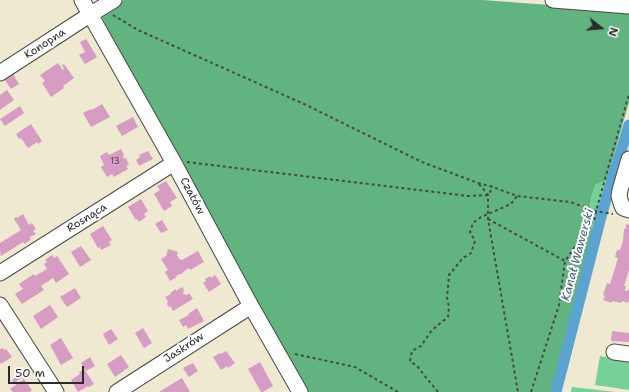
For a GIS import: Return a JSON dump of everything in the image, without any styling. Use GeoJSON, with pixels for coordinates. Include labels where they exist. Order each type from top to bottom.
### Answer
{"type":"FeatureCollection","features":[{"type":"Feature","properties":{"kind":"street","name":"Czatów"},"geometry":{"type":"LineString","coordinates":[[82,0],[179,162],[251,306],[300,392]]}},
{"type":"Feature","properties":{"kind":"street"},"geometry":{"type":"LineString","coordinates":[[553,0],[629,6]]}},
{"type":"Feature","properties":{"kind":"street","name":"Konopna"},"geometry":{"type":"LineString","coordinates":[[2,69],[90,14],[113,7]]}},
{"type":"Feature","properties":{"kind":"street"},"geometry":{"type":"LineString","coordinates":[[625,207],[620,196],[620,190],[629,160]]}},
{"type":"Feature","properties":{"kind":"street","name":"Rosnąca"},"geometry":{"type":"LineString","coordinates":[[0,273],[179,162]]}},
{"type":"Feature","properties":{"kind":"street"},"geometry":{"type":"LineString","coordinates":[[0,306],[56,392]]}},
{"type":"Feature","properties":{"kind":"street","name":"Jaskrów"},"geometry":{"type":"LineString","coordinates":[[117,392],[251,306]]}},
{"type":"Feature","properties":{"kind":"street"},"geometry":{"type":"LineString","coordinates":[[614,352],[629,354]]}},
{"type":"Feature","properties":{"kind":"path"},"geometry":{"type":"LineString","coordinates":[[113,7],[138,30],[304,104],[422,162],[517,196],[570,202],[596,211],[609,213]]}},
{"type":"Feature","properties":{"kind":"path"},"geometry":{"type":"LineString","coordinates":[[531,392],[560,305],[566,262],[595,218],[629,94]]}},
{"type":"Feature","properties":{"kind":"path"},"geometry":{"type":"LineString","coordinates":[[179,162],[421,191],[468,196],[488,195]]}},
{"type":"Feature","properties":{"kind":"path"},"geometry":{"type":"LineString","coordinates":[[478,183],[488,195]]}},
{"type":"Feature","properties":{"kind":"path"},"geometry":{"type":"LineString","coordinates":[[493,187],[488,195],[488,219],[518,392]]}},
{"type":"Feature","properties":{"kind":"path"},"geometry":{"type":"LineString","coordinates":[[438,392],[418,367],[410,361],[412,351],[420,346],[432,330],[448,317],[449,307],[447,298],[449,275],[463,258],[471,253],[475,241],[470,232],[473,223],[481,217],[511,204],[517,196]]}},
{"type":"Feature","properties":{"kind":"path"},"geometry":{"type":"LineString","coordinates":[[488,219],[566,262]]}},
{"type":"Feature","properties":{"kind":"path"},"geometry":{"type":"LineString","coordinates":[[295,354],[355,367],[398,392]]}},
{"type":"Feature","properties":{"kind":"green space"},"geometry":{"type":"Polygon","coordinates":[[[124,0],[483,0],[629,11],[629,102],[607,180],[595,185],[591,198],[589,221],[593,231],[553,392],[306,392],[128,68],[99,12],[124,0]]]}},
{"type":"Feature","properties":{"kind":"green space"},"geometry":{"type":"Polygon","coordinates":[[[607,180],[593,231],[589,221],[591,198],[595,185],[607,180]]]}},
{"type":"Feature","properties":{"kind":"green space"},"geometry":{"type":"Polygon","coordinates":[[[600,356],[629,361],[629,390],[595,385],[600,356]]]}},
{"type":"Feature","properties":{"kind":"green space"},"geometry":{"type":"Polygon","coordinates":[[[572,387],[616,392],[571,392],[572,387]]]}},
{"type":"Feature","properties":{"kind":"building"},"geometry":{"type":"Polygon","coordinates":[[[86,39],[97,57],[85,64],[79,55],[85,52],[80,42],[86,39]]]}},
{"type":"Feature","properties":{"kind":"building"},"geometry":{"type":"Polygon","coordinates":[[[58,63],[63,70],[62,65],[64,64],[74,78],[63,86],[64,88],[51,97],[42,83],[45,81],[40,75],[58,63]]]}},
{"type":"Feature","properties":{"kind":"building"},"geometry":{"type":"Polygon","coordinates":[[[13,74],[19,84],[11,89],[5,80],[13,74]]]}},
{"type":"Feature","properties":{"kind":"building"},"geometry":{"type":"Polygon","coordinates":[[[7,90],[14,100],[0,110],[0,95],[7,90]]]}},
{"type":"Feature","properties":{"kind":"building"},"geometry":{"type":"Polygon","coordinates":[[[102,104],[110,117],[91,127],[83,113],[102,104]]]}},
{"type":"Feature","properties":{"kind":"building"},"geometry":{"type":"Polygon","coordinates":[[[20,106],[24,113],[5,126],[0,119],[20,106]]]}},
{"type":"Feature","properties":{"kind":"building"},"geometry":{"type":"Polygon","coordinates":[[[133,117],[138,127],[122,136],[116,126],[133,117]]]}},
{"type":"Feature","properties":{"kind":"building"},"geometry":{"type":"Polygon","coordinates":[[[31,124],[42,141],[38,144],[37,142],[28,148],[16,134],[31,124]]]}},
{"type":"Feature","properties":{"kind":"building"},"geometry":{"type":"Polygon","coordinates":[[[121,149],[124,159],[126,158],[129,165],[126,166],[128,169],[114,177],[112,174],[107,177],[101,167],[104,165],[100,156],[107,152],[109,155],[121,149]]]}},
{"type":"Feature","properties":{"kind":"building"},"geometry":{"type":"Polygon","coordinates":[[[148,151],[153,159],[139,166],[136,160],[140,157],[139,155],[148,151]]]}},
{"type":"Feature","properties":{"kind":"building"},"geometry":{"type":"Polygon","coordinates":[[[166,181],[177,198],[170,202],[172,206],[164,211],[154,194],[160,190],[157,186],[166,181]]]}},
{"type":"Feature","properties":{"kind":"building"},"geometry":{"type":"Polygon","coordinates":[[[141,199],[148,211],[144,214],[146,217],[139,222],[137,219],[136,220],[128,207],[141,199]]]}},
{"type":"Feature","properties":{"kind":"building"},"geometry":{"type":"Polygon","coordinates":[[[23,214],[29,225],[32,223],[36,229],[33,231],[36,234],[30,237],[31,239],[25,244],[23,242],[1,256],[0,243],[21,230],[14,219],[23,214]]]}},
{"type":"Feature","properties":{"kind":"building"},"geometry":{"type":"Polygon","coordinates":[[[162,220],[168,230],[161,233],[155,224],[162,220]]]}},
{"type":"Feature","properties":{"kind":"building"},"geometry":{"type":"Polygon","coordinates":[[[626,224],[629,225],[629,270],[624,286],[626,286],[625,291],[629,290],[629,299],[628,303],[622,301],[621,303],[612,301],[612,303],[603,300],[605,296],[603,295],[607,283],[610,284],[618,258],[615,257],[617,250],[620,250],[623,241],[626,224]]]}},
{"type":"Feature","properties":{"kind":"building"},"geometry":{"type":"Polygon","coordinates":[[[103,226],[112,240],[109,242],[111,245],[101,250],[100,247],[98,248],[90,234],[103,226]]]}},
{"type":"Feature","properties":{"kind":"building"},"geometry":{"type":"Polygon","coordinates":[[[81,246],[91,260],[80,267],[71,252],[81,246]]]}},
{"type":"Feature","properties":{"kind":"building"},"geometry":{"type":"Polygon","coordinates":[[[168,249],[178,252],[177,255],[179,259],[182,260],[198,251],[204,262],[190,270],[189,268],[170,281],[165,272],[168,270],[161,259],[166,256],[168,249]]]}},
{"type":"Feature","properties":{"kind":"building"},"geometry":{"type":"Polygon","coordinates":[[[52,255],[54,258],[57,256],[69,274],[56,283],[53,278],[41,286],[44,290],[22,304],[15,294],[23,289],[19,284],[34,274],[35,276],[47,269],[44,264],[47,262],[45,260],[52,255]]]}},
{"type":"Feature","properties":{"kind":"building"},"geometry":{"type":"Polygon","coordinates":[[[215,275],[221,284],[209,292],[203,283],[206,281],[205,279],[210,276],[211,278],[215,275]]]}},
{"type":"Feature","properties":{"kind":"building"},"geometry":{"type":"Polygon","coordinates":[[[182,287],[184,290],[183,294],[187,295],[189,293],[193,299],[173,311],[171,307],[168,306],[168,301],[165,297],[176,289],[176,291],[182,287]]]}},
{"type":"Feature","properties":{"kind":"building"},"geometry":{"type":"Polygon","coordinates":[[[75,288],[81,298],[67,307],[60,297],[75,288]]]}},
{"type":"Feature","properties":{"kind":"building"},"geometry":{"type":"Polygon","coordinates":[[[50,305],[58,317],[41,329],[33,316],[50,305]]]}},
{"type":"Feature","properties":{"kind":"building"},"geometry":{"type":"Polygon","coordinates":[[[197,308],[204,321],[188,329],[186,325],[183,327],[179,320],[189,315],[188,314],[197,308]]]}},
{"type":"Feature","properties":{"kind":"building"},"geometry":{"type":"Polygon","coordinates":[[[143,328],[152,343],[144,348],[135,333],[143,328]]]}},
{"type":"Feature","properties":{"kind":"building"},"geometry":{"type":"Polygon","coordinates":[[[111,329],[118,339],[109,345],[103,334],[111,329]]]}},
{"type":"Feature","properties":{"kind":"building"},"geometry":{"type":"Polygon","coordinates":[[[612,331],[629,333],[629,342],[611,341],[612,331]]]}},
{"type":"Feature","properties":{"kind":"building"},"geometry":{"type":"Polygon","coordinates":[[[61,338],[73,358],[61,365],[50,345],[61,338]]]}},
{"type":"Feature","properties":{"kind":"building"},"geometry":{"type":"Polygon","coordinates":[[[3,348],[4,350],[6,349],[12,357],[1,364],[0,349],[3,348]]]}},
{"type":"Feature","properties":{"kind":"building"},"geometry":{"type":"Polygon","coordinates":[[[226,351],[235,363],[228,368],[227,366],[221,370],[213,357],[226,351]]]}},
{"type":"Feature","properties":{"kind":"building"},"geometry":{"type":"Polygon","coordinates":[[[121,355],[129,367],[115,377],[107,364],[121,355]]]}},
{"type":"Feature","properties":{"kind":"building"},"geometry":{"type":"Polygon","coordinates":[[[90,357],[95,366],[86,371],[81,363],[90,357]]]}},
{"type":"Feature","properties":{"kind":"building"},"geometry":{"type":"Polygon","coordinates":[[[260,362],[273,386],[263,392],[261,392],[248,369],[260,362]]]}},
{"type":"Feature","properties":{"kind":"building"},"geometry":{"type":"Polygon","coordinates":[[[193,363],[198,371],[189,377],[183,368],[193,363]]]}},
{"type":"Feature","properties":{"kind":"building"},"geometry":{"type":"Polygon","coordinates":[[[84,369],[94,384],[78,392],[71,380],[80,374],[79,372],[84,369]]]}},
{"type":"Feature","properties":{"kind":"building"},"geometry":{"type":"Polygon","coordinates":[[[22,370],[26,375],[14,383],[12,380],[16,377],[15,375],[22,370]]]}},
{"type":"Feature","properties":{"kind":"building"},"geometry":{"type":"Polygon","coordinates":[[[182,378],[190,392],[159,392],[182,378]]]}},
{"type":"Feature","properties":{"kind":"building"},"geometry":{"type":"Polygon","coordinates":[[[24,379],[32,390],[30,392],[13,392],[10,389],[24,379]]]}},
{"type":"Feature","properties":{"kind":"waterway","name":"Kanał Wawerski"},"geometry":{"type":"LineString","coordinates":[[556,392],[602,213],[629,125]]}}]}
